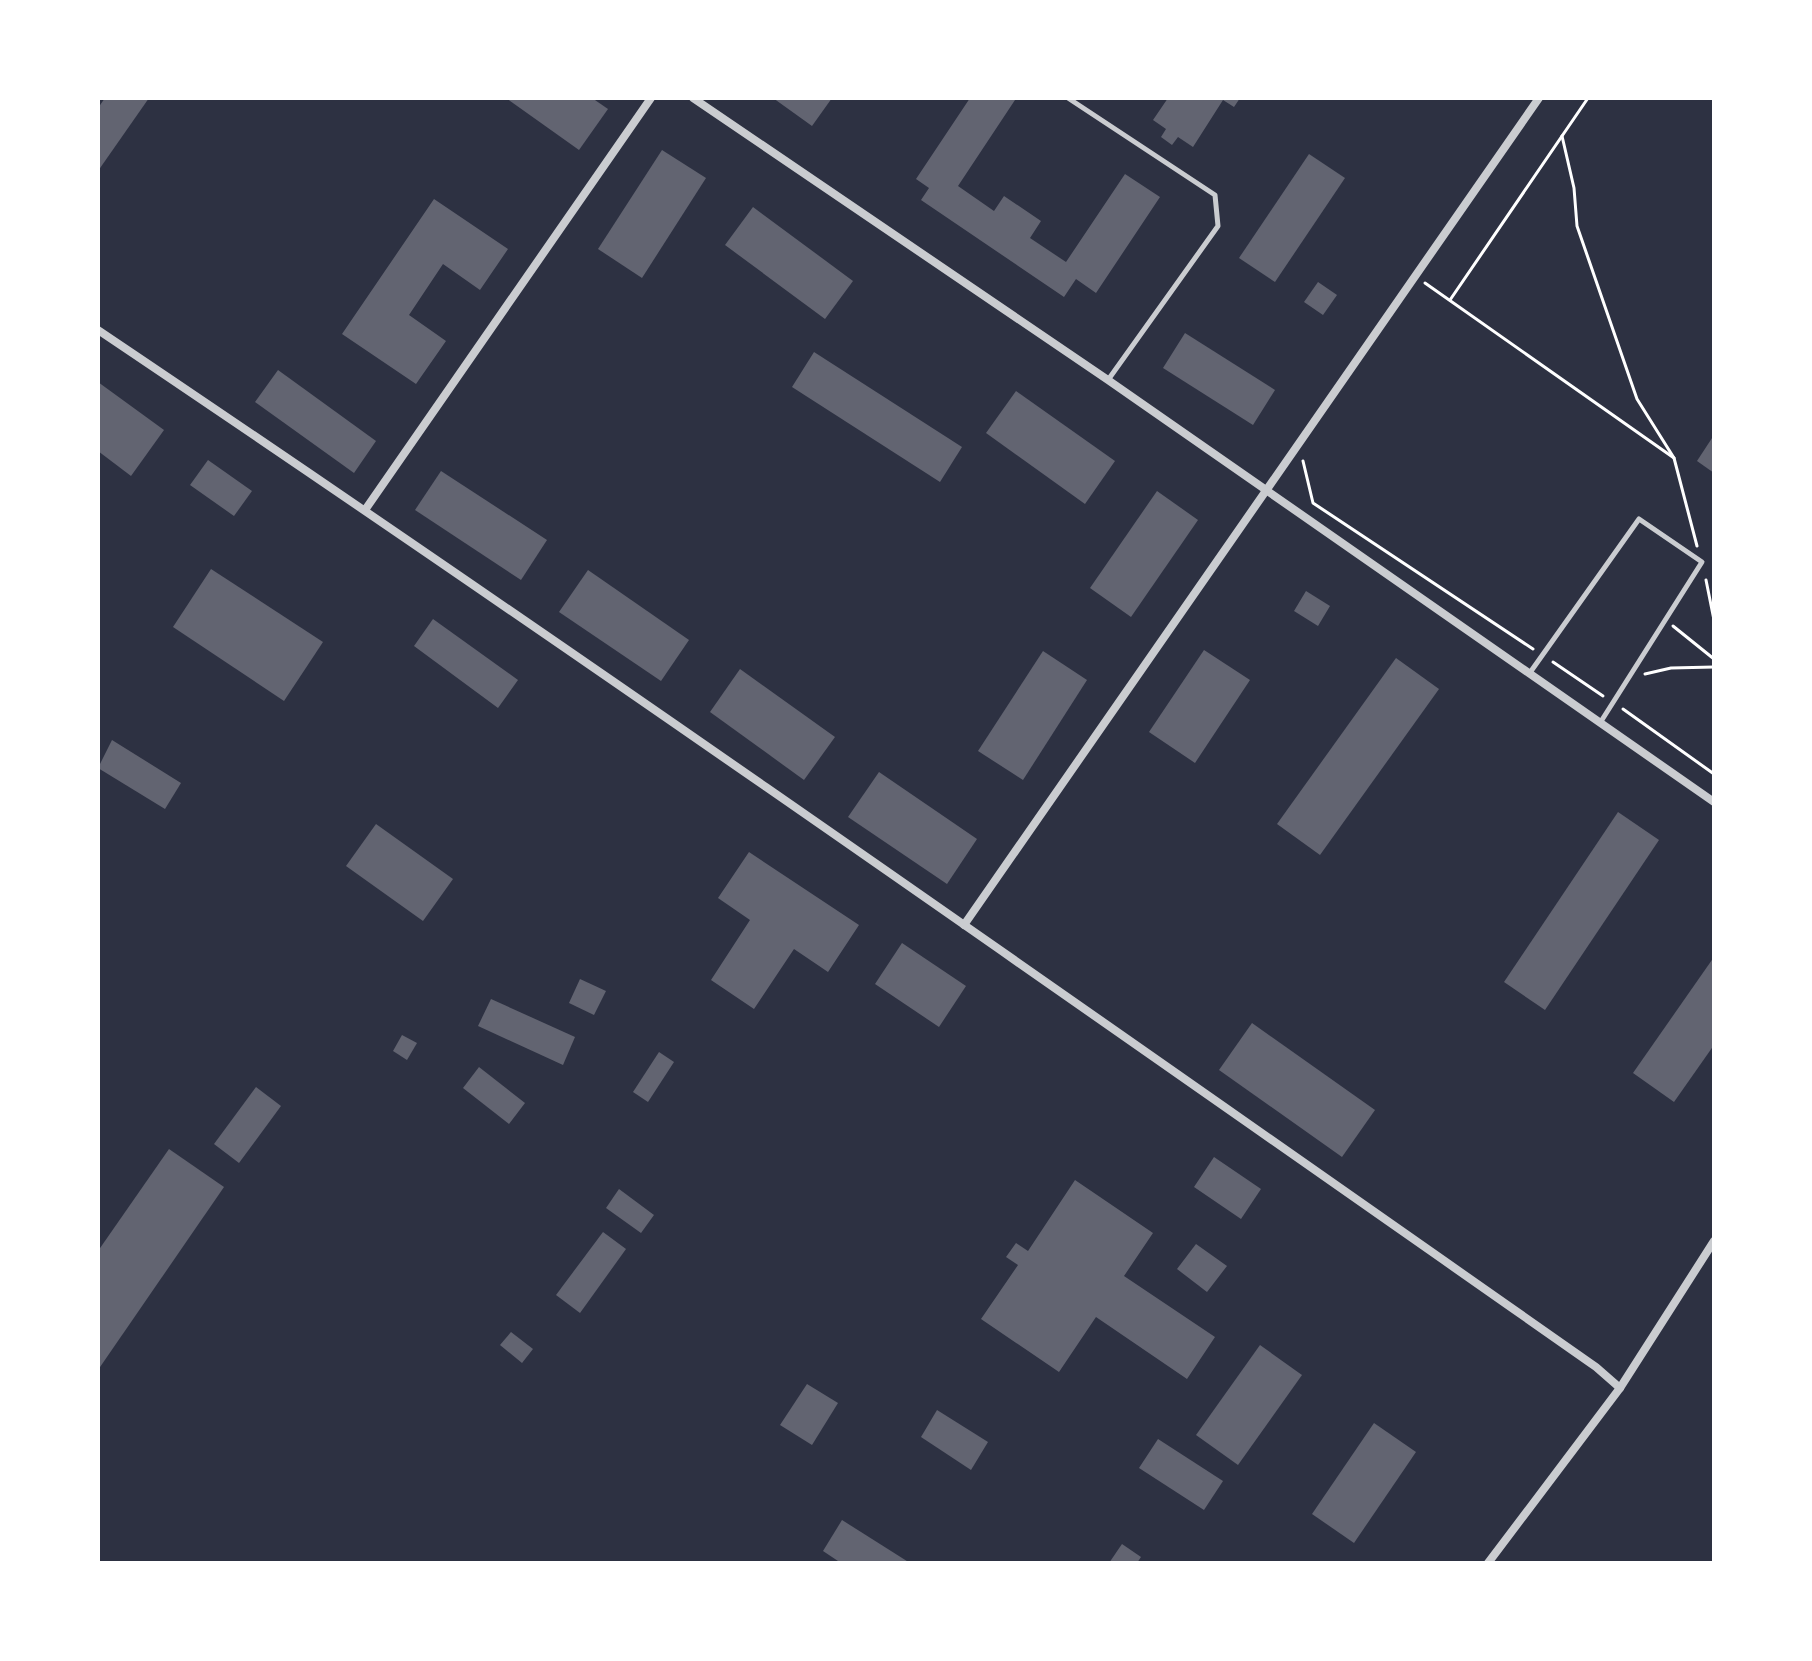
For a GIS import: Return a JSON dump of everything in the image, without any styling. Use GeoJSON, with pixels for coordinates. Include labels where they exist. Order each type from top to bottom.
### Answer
{"type":"FeatureCollection","features":[{"type":"Feature","properties":{"kind":"street"},"geometry":{"type":"LineString","coordinates":[[365,510],[651,98]]}},
{"type":"Feature","properties":{"kind":"street"},"geometry":{"type":"LineString","coordinates":[[693,98],[1108,380],[1714,802]]}},
{"type":"Feature","properties":{"kind":"street"},"geometry":{"type":"LineString","coordinates":[[964,925],[1264,489],[1539,98]]}},
{"type":"Feature","properties":{"kind":"street"},"geometry":{"type":"LineString","coordinates":[[98,330],[365,510],[964,925],[1596,1367],[1620,1388]]}},
{"type":"Feature","properties":{"kind":"street"},"geometry":{"type":"LineString","coordinates":[[1488,1563],[1620,1388],[1714,1241]]}},
{"type":"Feature","properties":{"kind":"lane"},"geometry":{"type":"LineString","coordinates":[[1068,98],[1215,195],[1218,226],[1108,380]]}},
{"type":"Feature","properties":{"kind":"lane"},"geometry":{"type":"LineString","coordinates":[[1529,674],[1639,519],[1702,562],[1600,724]]}},
{"type":"Feature","properties":{"kind":"path"},"geometry":{"type":"LineString","coordinates":[[1450,300],[1588,98]]}},
{"type":"Feature","properties":{"kind":"path"},"geometry":{"type":"LineString","coordinates":[[1562,136],[1574,188],[1577,226],[1637,399],[1674,458],[1714,620]]}},
{"type":"Feature","properties":{"kind":"path"},"geometry":{"type":"LineString","coordinates":[[1424,283],[1674,458]]}},
{"type":"Feature","properties":{"kind":"path"},"geometry":{"type":"LineString","coordinates":[[1311,449],[1302,462],[1313,503],[1714,774]]}},
{"type":"Feature","properties":{"kind":"path"},"geometry":{"type":"LineString","coordinates":[[1666,621],[1714,659]]}},
{"type":"Feature","properties":{"kind":"path"},"geometry":{"type":"LineString","coordinates":[[1630,678],[1671,668],[1714,667]]}},
{"type":"Feature","properties":{"kind":"building"},"geometry":{"type":"Polygon","coordinates":[[[105,98],[149,98],[98,171],[98,108],[105,98]]]}},
{"type":"Feature","properties":{"kind":"building"},"geometry":{"type":"Polygon","coordinates":[[[506,98],[592,98],[608,109],[579,150],[506,98]]]}},
{"type":"Feature","properties":{"kind":"building"},"geometry":{"type":"Polygon","coordinates":[[[773,98],[832,98],[812,126],[773,98]]]}},
{"type":"Feature","properties":{"kind":"building"},"geometry":{"type":"Polygon","coordinates":[[[970,98],[1015,100],[958,186],[994,211],[1004,196],[1041,221],[1030,238],[1066,262],[1125,174],[1160,197],[1096,293],[1076,279],[1064,297],[921,200],[929,188],[916,179],[970,98]]]}},
{"type":"Feature","properties":{"kind":"building"},"geometry":{"type":"Polygon","coordinates":[[[1168,98],[1240,98],[1234,107],[1223,100],[1193,147],[1178,137],[1172,145],[1161,137],[1166,129],[1153,120],[1168,98]]]}},
{"type":"Feature","properties":{"kind":"building"},"geometry":{"type":"Polygon","coordinates":[[[662,150],[706,178],[642,278],[598,249],[662,150]]]}},
{"type":"Feature","properties":{"kind":"building"},"geometry":{"type":"Polygon","coordinates":[[[1309,154],[1345,178],[1275,282],[1239,258],[1309,154]]]}},
{"type":"Feature","properties":{"kind":"building"},"geometry":{"type":"Polygon","coordinates":[[[434,199],[508,249],[480,290],[443,264],[409,315],[446,341],[416,384],[342,334],[434,199]]]}},
{"type":"Feature","properties":{"kind":"building"},"geometry":{"type":"Polygon","coordinates":[[[753,207],[853,281],[825,319],[725,245],[753,207]]]}},
{"type":"Feature","properties":{"kind":"building"},"geometry":{"type":"Polygon","coordinates":[[[1318,282],[1337,295],[1323,315],[1304,302],[1318,282]]]}},
{"type":"Feature","properties":{"kind":"building"},"geometry":{"type":"Polygon","coordinates":[[[1185,333],[1275,390],[1253,425],[1163,368],[1185,333]]]}},
{"type":"Feature","properties":{"kind":"building"},"geometry":{"type":"Polygon","coordinates":[[[814,352],[962,447],[940,482],[792,387],[814,352]]]}},
{"type":"Feature","properties":{"kind":"building"},"geometry":{"type":"Polygon","coordinates":[[[278,370],[376,441],[354,473],[255,402],[278,370]]]}},
{"type":"Feature","properties":{"kind":"building"},"geometry":{"type":"Polygon","coordinates":[[[98,382],[164,430],[131,476],[98,451],[98,382]]]}},
{"type":"Feature","properties":{"kind":"building"},"geometry":{"type":"Polygon","coordinates":[[[1016,391],[1115,461],[1085,504],[986,433],[1016,391]]]}},
{"type":"Feature","properties":{"kind":"building"},"geometry":{"type":"Polygon","coordinates":[[[1714,435],[1714,473],[1697,461],[1714,435]]]}},
{"type":"Feature","properties":{"kind":"building"},"geometry":{"type":"Polygon","coordinates":[[[208,460],[252,491],[234,516],[190,485],[208,460]]]}},
{"type":"Feature","properties":{"kind":"building"},"geometry":{"type":"Polygon","coordinates":[[[441,471],[547,540],[521,580],[415,510],[441,471]]]}},
{"type":"Feature","properties":{"kind":"building"},"geometry":{"type":"Polygon","coordinates":[[[1157,491],[1198,520],[1131,617],[1090,588],[1157,491]]]}},
{"type":"Feature","properties":{"kind":"building"},"geometry":{"type":"Polygon","coordinates":[[[211,569],[323,642],[284,701],[173,627],[211,569]]]}},
{"type":"Feature","properties":{"kind":"building"},"geometry":{"type":"Polygon","coordinates":[[[588,570],[689,640],[661,681],[559,612],[588,570]]]}},
{"type":"Feature","properties":{"kind":"building"},"geometry":{"type":"Polygon","coordinates":[[[1306,591],[1330,606],[1318,626],[1294,611],[1306,591]]]}},
{"type":"Feature","properties":{"kind":"building"},"geometry":{"type":"Polygon","coordinates":[[[433,619],[518,680],[498,708],[414,646],[433,619]]]}},
{"type":"Feature","properties":{"kind":"building"},"geometry":{"type":"Polygon","coordinates":[[[1204,650],[1250,680],[1195,763],[1149,732],[1204,650]]]}},
{"type":"Feature","properties":{"kind":"building"},"geometry":{"type":"Polygon","coordinates":[[[1043,651],[1087,680],[1023,780],[978,751],[1043,651]]]}},
{"type":"Feature","properties":{"kind":"building"},"geometry":{"type":"Polygon","coordinates":[[[1396,658],[1439,689],[1320,855],[1277,824],[1396,658]]]}},
{"type":"Feature","properties":{"kind":"building"},"geometry":{"type":"Polygon","coordinates":[[[740,669],[835,737],[804,780],[710,712],[740,669]]]}},
{"type":"Feature","properties":{"kind":"building"},"geometry":{"type":"Polygon","coordinates":[[[112,740],[181,783],[165,809],[98,768],[112,740]]]}},
{"type":"Feature","properties":{"kind":"building"},"geometry":{"type":"Polygon","coordinates":[[[879,772],[977,839],[947,884],[848,817],[879,772]]]}},
{"type":"Feature","properties":{"kind":"building"},"geometry":{"type":"Polygon","coordinates":[[[1618,812],[1659,840],[1545,1010],[1504,982],[1618,812]]]}},
{"type":"Feature","properties":{"kind":"building"},"geometry":{"type":"Polygon","coordinates":[[[376,824],[453,879],[423,921],[346,866],[376,824]]]}},
{"type":"Feature","properties":{"kind":"building"},"geometry":{"type":"Polygon","coordinates":[[[749,852],[859,925],[828,972],[794,949],[754,1009],[711,980],[750,920],[718,898],[749,852]]]}},
{"type":"Feature","properties":{"kind":"building"},"geometry":{"type":"Polygon","coordinates":[[[902,943],[966,986],[939,1027],[875,984],[902,943]]]}},
{"type":"Feature","properties":{"kind":"building"},"geometry":{"type":"Polygon","coordinates":[[[1714,957],[1714,1045],[1674,1102],[1633,1073],[1714,957]]]}},
{"type":"Feature","properties":{"kind":"building"},"geometry":{"type":"Polygon","coordinates":[[[580,979],[606,991],[594,1015],[569,1003],[580,979]]]}},
{"type":"Feature","properties":{"kind":"building"},"geometry":{"type":"Polygon","coordinates":[[[491,999],[575,1037],[563,1065],[478,1026],[491,999]]]}},
{"type":"Feature","properties":{"kind":"building"},"geometry":{"type":"Polygon","coordinates":[[[1252,1023],[1375,1110],[1342,1157],[1219,1070],[1252,1023]]]}},
{"type":"Feature","properties":{"kind":"building"},"geometry":{"type":"Polygon","coordinates":[[[402,1035],[417,1043],[407,1060],[393,1051],[402,1035]]]}},
{"type":"Feature","properties":{"kind":"building"},"geometry":{"type":"Polygon","coordinates":[[[659,1052],[674,1062],[648,1102],[633,1092],[659,1052]]]}},
{"type":"Feature","properties":{"kind":"building"},"geometry":{"type":"Polygon","coordinates":[[[479,1067],[525,1103],[509,1124],[463,1088],[479,1067]]]}},
{"type":"Feature","properties":{"kind":"building"},"geometry":{"type":"Polygon","coordinates":[[[256,1087],[281,1106],[239,1163],[214,1144],[256,1087]]]}},
{"type":"Feature","properties":{"kind":"building"},"geometry":{"type":"Polygon","coordinates":[[[169,1149],[224,1187],[98,1370],[98,1251],[169,1149]]]}},
{"type":"Feature","properties":{"kind":"building"},"geometry":{"type":"Polygon","coordinates":[[[1214,1157],[1261,1189],[1241,1219],[1194,1187],[1214,1157]]]}},
{"type":"Feature","properties":{"kind":"building"},"geometry":{"type":"Polygon","coordinates":[[[1075,1180],[1153,1233],[1124,1276],[1215,1337],[1187,1379],[1096,1317],[1059,1372],[981,1319],[1018,1265],[1006,1257],[1016,1243],[1028,1251],[1075,1180]]]}},
{"type":"Feature","properties":{"kind":"building"},"geometry":{"type":"Polygon","coordinates":[[[619,1189],[654,1215],[641,1233],[606,1208],[619,1189]]]}},
{"type":"Feature","properties":{"kind":"building"},"geometry":{"type":"Polygon","coordinates":[[[603,1232],[626,1249],[580,1313],[556,1295],[603,1232]]]}},
{"type":"Feature","properties":{"kind":"building"},"geometry":{"type":"Polygon","coordinates":[[[1196,1244],[1227,1266],[1207,1292],[1177,1269],[1196,1244]]]}},
{"type":"Feature","properties":{"kind":"building"},"geometry":{"type":"Polygon","coordinates":[[[511,1332],[533,1349],[522,1363],[500,1345],[511,1332]]]}},
{"type":"Feature","properties":{"kind":"building"},"geometry":{"type":"Polygon","coordinates":[[[1260,1345],[1302,1375],[1238,1465],[1196,1435],[1260,1345]]]}},
{"type":"Feature","properties":{"kind":"building"},"geometry":{"type":"Polygon","coordinates":[[[807,1384],[838,1403],[812,1445],[780,1425],[807,1384]]]}},
{"type":"Feature","properties":{"kind":"building"},"geometry":{"type":"Polygon","coordinates":[[[937,1410],[988,1442],[971,1470],[921,1437],[937,1410]]]}},
{"type":"Feature","properties":{"kind":"building"},"geometry":{"type":"Polygon","coordinates":[[[1374,1423],[1416,1452],[1354,1543],[1312,1514],[1374,1423]]]}},
{"type":"Feature","properties":{"kind":"building"},"geometry":{"type":"Polygon","coordinates":[[[1158,1439],[1223,1481],[1204,1510],[1139,1468],[1158,1439]]]}},
{"type":"Feature","properties":{"kind":"building"},"geometry":{"type":"Polygon","coordinates":[[[842,1520],[910,1563],[841,1563],[823,1551],[842,1520]]]}},
{"type":"Feature","properties":{"kind":"building"},"geometry":{"type":"Polygon","coordinates":[[[1122,1544],[1141,1557],[1137,1563],[1109,1563],[1122,1544]]]}}]}
